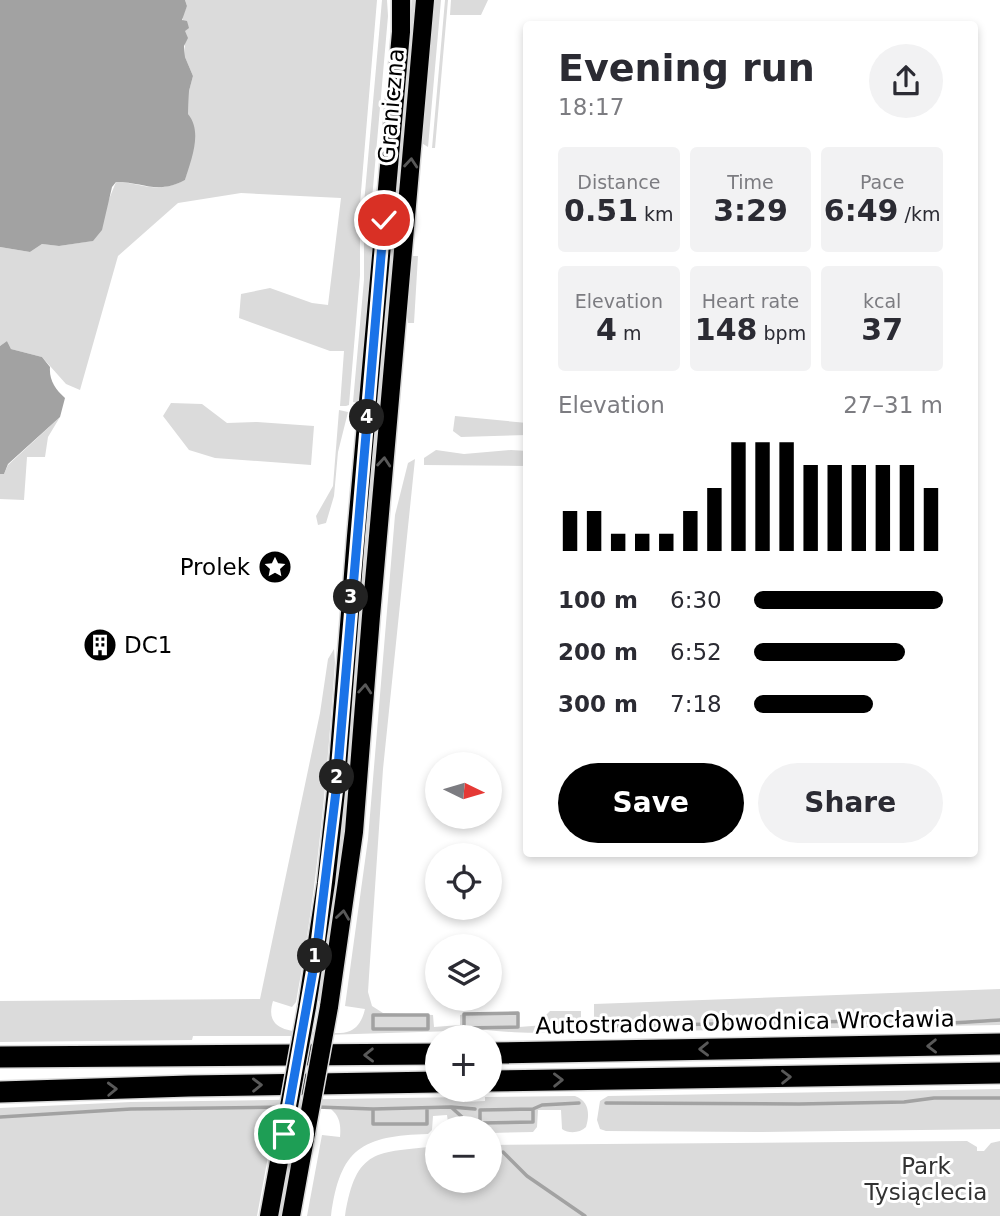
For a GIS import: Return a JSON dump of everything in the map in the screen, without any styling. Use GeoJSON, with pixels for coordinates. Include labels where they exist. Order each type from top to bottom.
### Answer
{"type":"FeatureCollection","features":[{"type":"Feature","properties":{"kind":"highway","name":"Autostradowa Obwodnica Wrocławia"},"geometry":{"type":"LineString","coordinates":[[502,1053],[1000,1044]]}},
{"type":"Feature","properties":{"kind":"highway"},"geometry":{"type":"LineString","coordinates":[[0,1057],[425,1054]]}},
{"type":"Feature","properties":{"kind":"highway"},"geometry":{"type":"LineString","coordinates":[[502,1081],[1000,1073]]}},
{"type":"Feature","properties":{"kind":"highway"},"geometry":{"type":"LineString","coordinates":[[0,1092],[425,1082]]}},
{"type":"Feature","properties":{"kind":"main road","name":"Graniczna"},"geometry":{"type":"LineString","coordinates":[[269,1216],[307,1007],[326,883],[336,791],[401,32],[401,0]]}},
{"type":"Feature","properties":{"kind":"main road","name":"Graniczna"},"geometry":{"type":"LineString","coordinates":[[291,1216],[329,1007],[354,831],[425,0]]}},
{"type":"Feature","properties":{"kind":"green space"},"geometry":{"type":"Polygon","coordinates":[[[185,0],[377,0],[360,204],[360,275],[349,405],[340,406],[344,351],[330,351],[239,318],[241,294],[270,288],[312,303],[328,305],[341,198],[241,193],[178,203],[118,256],[80,390],[66,384],[42,357],[11,349],[7,341],[0,346],[0,247],[30,252],[42,244],[59,246],[92,241],[116,182],[166,187],[185,180],[195,136],[188,114],[193,76],[185,57],[182,16],[187,6],[185,0]]]}},
{"type":"Feature","properties":{"kind":"green space"},"geometry":{"type":"Polygon","coordinates":[[[382,0],[387,0],[388,16],[372,199],[372,272],[360,404],[353,402],[364,280],[364,204],[382,0]]]}},
{"type":"Feature","properties":{"kind":"green space"},"geometry":{"type":"Polygon","coordinates":[[[412,0],[418,0],[382,406],[375,405],[412,0]]]}},
{"type":"Feature","properties":{"kind":"green space"},"geometry":{"type":"Polygon","coordinates":[[[433,0],[441,0],[428,147],[420,142],[433,0]]]}},
{"type":"Feature","properties":{"kind":"green space"},"geometry":{"type":"Polygon","coordinates":[[[445,0],[448,0],[435,148],[432,148],[445,0]]]}},
{"type":"Feature","properties":{"kind":"green space"},"geometry":{"type":"Polygon","coordinates":[[[451,0],[488,0],[481,15],[450,15],[451,0]]]}},
{"type":"Feature","properties":{"kind":"green space"},"geometry":{"type":"Polygon","coordinates":[[[418,256],[414,323],[408,323],[406,310],[410,258],[418,256]]]}},
{"type":"Feature","properties":{"kind":"green space"},"geometry":{"type":"Polygon","coordinates":[[[171,403],[202,404],[227,423],[314,426],[311,465],[215,458],[189,450],[163,416],[171,403]]]}},
{"type":"Feature","properties":{"kind":"green space"},"geometry":{"type":"Polygon","coordinates":[[[339,410],[348,412],[338,452],[334,496],[326,523],[318,525],[316,516],[333,486],[339,410]]]}},
{"type":"Feature","properties":{"kind":"green space"},"geometry":{"type":"Polygon","coordinates":[[[455,416],[523,423],[523,435],[461,437],[453,431],[455,416]]]}},
{"type":"Feature","properties":{"kind":"green space"},"geometry":{"type":"Polygon","coordinates":[[[60,417],[48,437],[45,457],[27,457],[24,500],[0,499],[0,474],[4,474],[8,465],[60,417]]]}},
{"type":"Feature","properties":{"kind":"green space"},"geometry":{"type":"Polygon","coordinates":[[[374,419],[381,420],[346,833],[322,1001],[315,1001],[374,419]]]}},
{"type":"Feature","properties":{"kind":"green space"},"geometry":{"type":"Polygon","coordinates":[[[436,450],[464,454],[523,451],[523,466],[424,465],[424,458],[436,450]]]}},
{"type":"Feature","properties":{"kind":"green space"},"geometry":{"type":"Polygon","coordinates":[[[415,459],[383,769],[368,992],[372,1006],[383,1013],[433,1015],[434,1025],[425,1025],[425,1032],[193,1036],[192,1040],[0,1042],[0,1001],[260,999],[320,713],[328,659],[334,649],[325,791],[296,1002],[292,1007],[273,1001],[271,1012],[277,1025],[291,1031],[342,1033],[358,1025],[365,1009],[345,1006],[368,839],[395,515],[408,463],[415,459]]]}},
{"type":"Feature","properties":{"kind":"green space"},"geometry":{"type":"Polygon","coordinates":[[[1000,989],[1000,1025],[608,1032],[594,1017],[594,1004],[1000,989]]]}},
{"type":"Feature","properties":{"kind":"green space"},"geometry":{"type":"Polygon","coordinates":[[[550,1011],[581,1011],[581,1025],[573,1029],[502,1031],[502,1025],[460,1025],[460,1015],[518,1013],[519,1027],[545,1025],[546,1015],[550,1011]]]}},
{"type":"Feature","properties":{"kind":"green space"},"geometry":{"type":"Polygon","coordinates":[[[1000,1089],[1000,1129],[606,1131],[600,1129],[597,1120],[600,1101],[608,1096],[1000,1089]]]}},
{"type":"Feature","properties":{"kind":"green space"},"geometry":{"type":"Polygon","coordinates":[[[575,1096],[586,1105],[586,1127],[578,1132],[562,1129],[561,1110],[538,1110],[537,1127],[533,1132],[502,1133],[502,1116],[425,1116],[425,1134],[386,1138],[358,1150],[341,1175],[331,1216],[307,1216],[322,1135],[340,1137],[339,1121],[331,1109],[285,1107],[264,1114],[257,1120],[254,1130],[272,1135],[257,1216],[0,1216],[0,1108],[131,1102],[425,1098],[425,1102],[502,1102],[502,1097],[575,1096]]]}},
{"type":"Feature","properties":{"kind":"green space"},"geometry":{"type":"Polygon","coordinates":[[[291,1139],[298,1139],[283,1216],[277,1216],[291,1139]]]}},
{"type":"Feature","properties":{"kind":"green space","name":"Park Tysiąclecia"},"geometry":{"type":"Polygon","coordinates":[[[967,1141],[977,1147],[977,1151],[984,1151],[991,1143],[1000,1141],[1000,1216],[345,1216],[350,1193],[363,1165],[384,1153],[399,1150],[425,1147],[425,1193],[502,1193],[502,1145],[967,1141]]]}},
{"type":"Feature","properties":{"kind":"shaded area"},"geometry":{"type":"Polygon","coordinates":[[[0,0],[185,0],[187,6],[182,20],[187,21],[189,28],[185,31],[188,38],[184,46],[185,57],[193,76],[188,114],[195,129],[195,138],[185,180],[166,187],[116,182],[112,187],[102,230],[93,241],[59,246],[42,244],[30,252],[0,247],[0,0]]]}},
{"type":"Feature","properties":{"kind":"shaded area"},"geometry":{"type":"Polygon","coordinates":[[[7,341],[11,349],[42,357],[50,367],[53,384],[65,398],[60,417],[8,464],[4,474],[0,474],[0,346],[7,341]]]}},
{"type":"Feature","properties":{"kind":"waterway"},"geometry":{"type":"LineString","coordinates":[[518,1013],[518,1027],[464,1028],[464,1014],[518,1013]]}},
{"type":"Feature","properties":{"kind":"waterway"},"geometry":{"type":"LineString","coordinates":[[373,1015],[428,1015],[428,1029],[373,1029],[373,1015]]}},
{"type":"Feature","properties":{"kind":"waterway"},"geometry":{"type":"LineString","coordinates":[[614,1026],[863,1021],[907,1025],[1000,1020]]}},
{"type":"Feature","properties":{"kind":"waterway"},"geometry":{"type":"LineString","coordinates":[[606,1103],[799,1104],[1000,1098]]}},
{"type":"Feature","properties":{"kind":"waterway"},"geometry":{"type":"LineString","coordinates":[[533,1109],[542,1105],[579,1103]]}},
{"type":"Feature","properties":{"kind":"waterway"},"geometry":{"type":"LineString","coordinates":[[0,1117],[131,1109],[285,1107]]}},
{"type":"Feature","properties":{"kind":"waterway"},"geometry":{"type":"LineString","coordinates":[[317,1107],[373,1109]]}},
{"type":"Feature","properties":{"kind":"waterway"},"geometry":{"type":"LineString","coordinates":[[427,1110],[427,1124],[373,1124],[373,1109],[451,1107]]}},
{"type":"Feature","properties":{"kind":"waterway"},"geometry":{"type":"LineString","coordinates":[[461,1116],[451,1107],[475,1109]]}},
{"type":"Feature","properties":{"kind":"waterway"},"geometry":{"type":"LineString","coordinates":[[533,1109],[533,1122],[480,1123],[480,1110],[533,1109]]}},
{"type":"Feature","properties":{"kind":"waterway"},"geometry":{"type":"LineString","coordinates":[[503,1152],[527,1176],[585,1216]]}},
{"type":"Feature","properties":{"kind":"place","name":"Prolek"},"geometry":{"type":"Point","coordinates":[275,567]}},
{"type":"Feature","properties":{"kind":"place","name":"DC1"},"geometry":{"type":"Point","coordinates":[100,645]}},
{"type":"Feature","properties":{"kind":"route"},"geometry":{"type":"LineString","coordinates":[[284,1134],[326,883],[384,220]]}}]}
